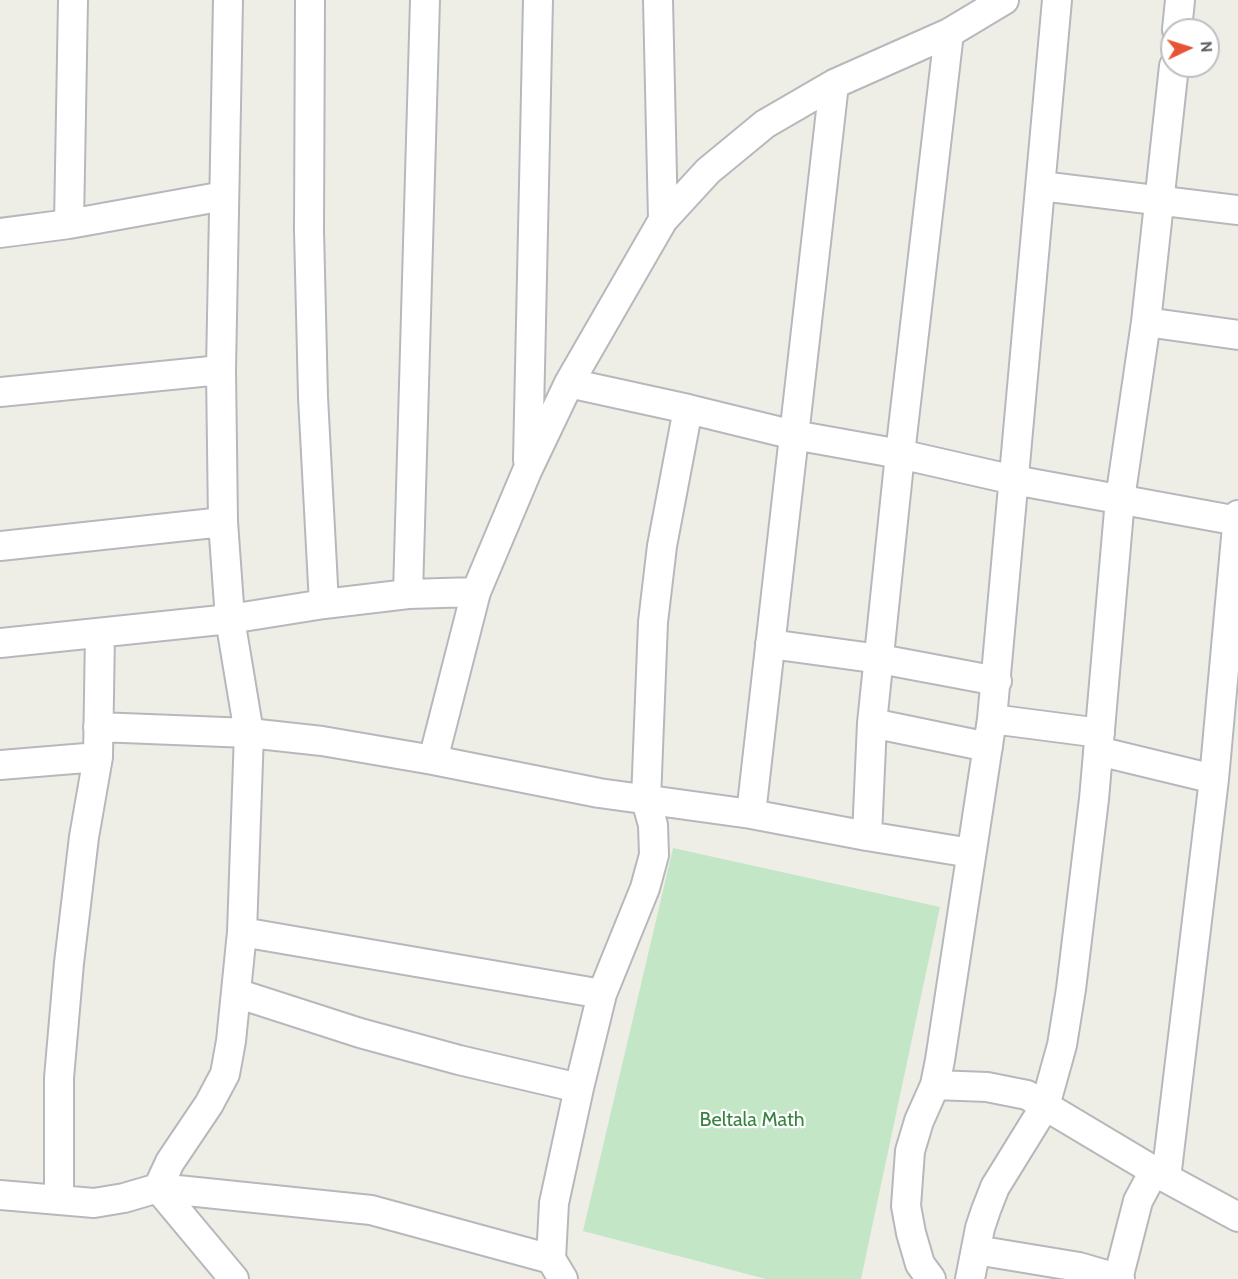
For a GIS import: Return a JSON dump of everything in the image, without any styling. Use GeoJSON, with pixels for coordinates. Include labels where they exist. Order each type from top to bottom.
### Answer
{"type":"FeatureCollection","features":[{"type":"Feature","properties":{"kind":"street"},"geometry":{"type":"LineString","coordinates":[[69,224],[73,0]]}},
{"type":"Feature","properties":{"kind":"street"},"geometry":{"type":"LineString","coordinates":[[158,1188],[170,1162],[209,1104],[225,1074],[231,1041],[242,932],[249,733],[230,619],[223,522],[221,370],[228,0]]}},
{"type":"Feature","properties":{"kind":"street"},"geometry":{"type":"LineString","coordinates":[[310,0],[309,230],[312,361],[324,604]]}},
{"type":"Feature","properties":{"kind":"street"},"geometry":{"type":"LineString","coordinates":[[408,594],[425,0]]}},
{"type":"Feature","properties":{"kind":"street"},"geometry":{"type":"LineString","coordinates":[[527,471],[538,0]]}},
{"type":"Feature","properties":{"kind":"street"},"geometry":{"type":"LineString","coordinates":[[658,0],[663,220]]}},
{"type":"Feature","properties":{"kind":"street"},"geometry":{"type":"LineString","coordinates":[[434,760],[476,592],[527,471],[569,383],[663,220],[708,171],[765,124],[834,84],[949,33],[1004,0]]}},
{"type":"Feature","properties":{"kind":"street"},"geometry":{"type":"LineString","coordinates":[[931,1279],[920,1264],[910,1233],[906,1206],[910,1151],[934,1085],[940,1060],[997,681],[1057,0]]}},
{"type":"Feature","properties":{"kind":"street"},"geometry":{"type":"LineString","coordinates":[[1178,18],[1180,0]]}},
{"type":"Feature","properties":{"kind":"street"},"geometry":{"type":"LineString","coordinates":[[867,836],[872,723],[900,454],[949,33]]}},
{"type":"Feature","properties":{"kind":"street"},"geometry":{"type":"LineString","coordinates":[[970,1279],[980,1228],[995,1187],[1045,1106],[1062,1045],[1071,989],[1099,742],[1120,499],[1146,322],[1173,78]]}},
{"type":"Feature","properties":{"kind":"street"},"geometry":{"type":"LineString","coordinates":[[751,814],[834,84]]}},
{"type":"Feature","properties":{"kind":"street"},"geometry":{"type":"LineString","coordinates":[[1041,186],[1238,210]]}},
{"type":"Feature","properties":{"kind":"street"},"geometry":{"type":"LineString","coordinates":[[0,233],[69,224],[224,196]]}},
{"type":"Feature","properties":{"kind":"street"},"geometry":{"type":"LineString","coordinates":[[1146,322],[1238,335]]}},
{"type":"Feature","properties":{"kind":"street"},"geometry":{"type":"LineString","coordinates":[[0,392],[221,370]]}},
{"type":"Feature","properties":{"kind":"street"},"geometry":{"type":"LineString","coordinates":[[569,383],[794,435],[900,454],[1014,480],[1238,521]]}},
{"type":"Feature","properties":{"kind":"street"},"geometry":{"type":"LineString","coordinates":[[0,1195],[94,1203],[124,1198],[158,1188],[371,1210],[557,1269],[554,1203],[579,1088],[602,994],[645,888],[654,855],[653,825],[646,800],[653,622],[662,546],[688,409]]}},
{"type":"Feature","properties":{"kind":"street"},"geometry":{"type":"LineString","coordinates":[[976,1250],[1079,1267],[1119,1279],[1138,1201],[1160,1175],[1223,766],[1238,515]]}},
{"type":"Feature","properties":{"kind":"street"},"geometry":{"type":"LineString","coordinates":[[0,546],[223,522]]}},
{"type":"Feature","properties":{"kind":"street"},"geometry":{"type":"LineString","coordinates":[[0,643],[230,619],[408,594],[476,592]]}},
{"type":"Feature","properties":{"kind":"street"},"geometry":{"type":"LineString","coordinates":[[59,1200],[59,1078],[84,837],[98,757],[100,633]]}},
{"type":"Feature","properties":{"kind":"street"},"geometry":{"type":"LineString","coordinates":[[770,644],[880,659],[997,681]]}},
{"type":"Feature","properties":{"kind":"street"},"geometry":{"type":"LineString","coordinates":[[872,723],[1099,742],[1223,766]]}},
{"type":"Feature","properties":{"kind":"street"},"geometry":{"type":"LineString","coordinates":[[98,727],[249,733],[322,741],[434,760],[599,793],[751,814],[971,853]]}},
{"type":"Feature","properties":{"kind":"street"},"geometry":{"type":"LineString","coordinates":[[0,765],[98,757]]}},
{"type":"Feature","properties":{"kind":"street"},"geometry":{"type":"LineString","coordinates":[[242,932],[602,994]]}},
{"type":"Feature","properties":{"kind":"street"},"geometry":{"type":"LineString","coordinates":[[236,993],[360,1033],[459,1060],[579,1088]]}},
{"type":"Feature","properties":{"kind":"street"},"geometry":{"type":"LineString","coordinates":[[934,1085],[987,1087],[1027,1095],[1160,1175],[1238,1217]]}},
{"type":"Feature","properties":{"kind":"street"},"geometry":{"type":"LineString","coordinates":[[158,1188],[234,1279]]}},
{"type":"Feature","properties":{"kind":"green space","name":"Beltala Math"},"geometry":{"type":"Polygon","coordinates":[[[673,848],[940,907],[861,1279],[766,1279],[583,1231],[673,848]]]}}]}
